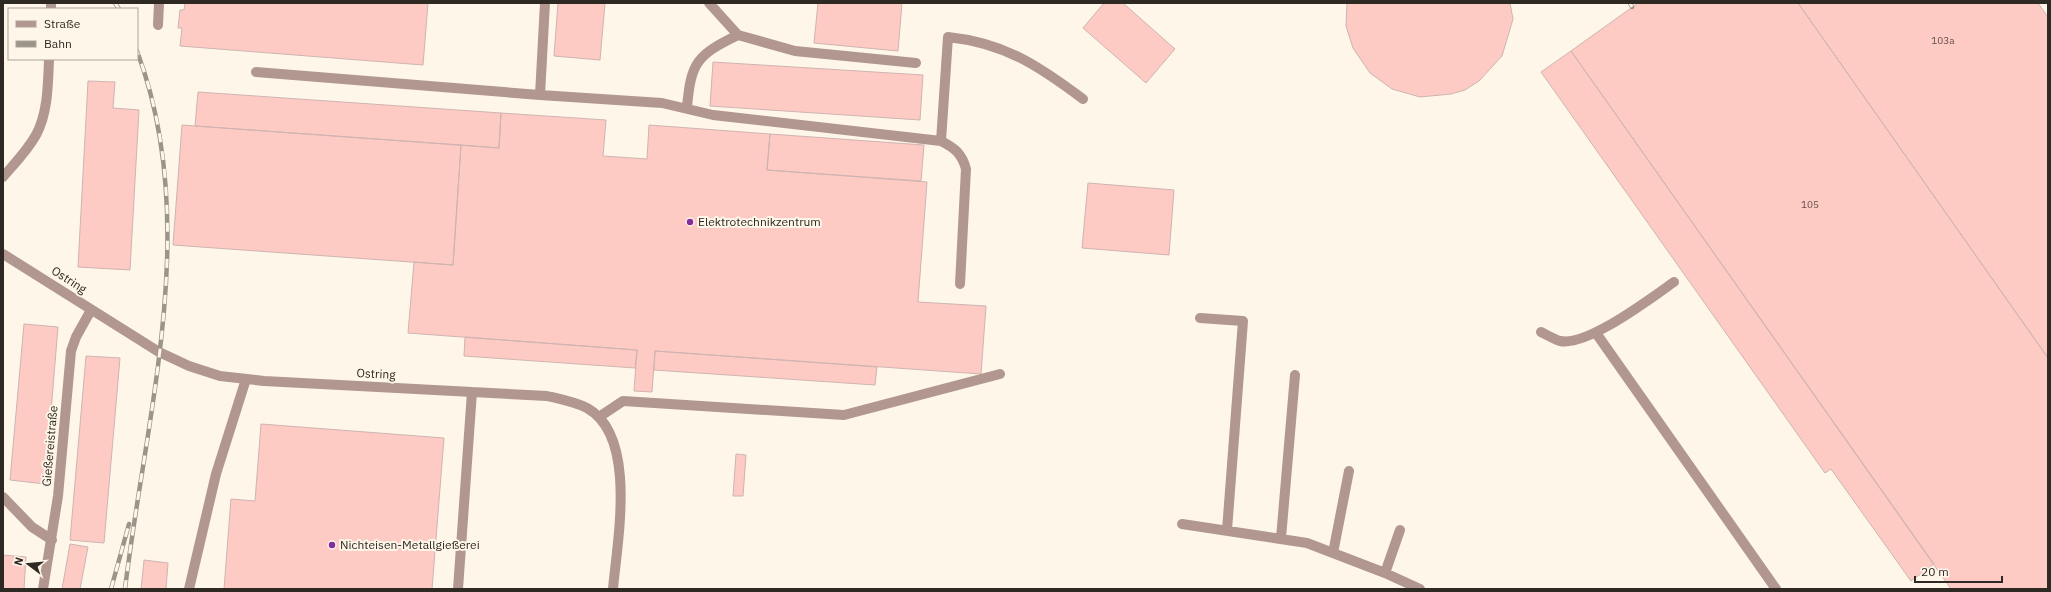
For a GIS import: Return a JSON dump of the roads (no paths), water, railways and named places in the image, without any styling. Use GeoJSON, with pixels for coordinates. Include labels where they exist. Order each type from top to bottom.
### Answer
{"type":"FeatureCollection","features":[{"type":"Feature","properties":{"kind":"street"},"geometry":{"type":"LineString","coordinates":[[158,25],[159,3]]}},
{"type":"Feature","properties":{"kind":"street"},"geometry":{"type":"LineString","coordinates":[[540,95],[545,3]]}},
{"type":"Feature","properties":{"kind":"street"},"geometry":{"type":"LineString","coordinates":[[709,3],[738,35],[795,51],[916,63]]}},
{"type":"Feature","properties":{"kind":"street"},"geometry":{"type":"LineString","coordinates":[[687,107],[689,82],[695,66],[712,48],[738,35]]}},
{"type":"Feature","properties":{"kind":"street"},"geometry":{"type":"LineString","coordinates":[[941,141],[948,37],[967,39],[1020,56],[1055,78],[1083,99]]}},
{"type":"Feature","properties":{"kind":"street"},"geometry":{"type":"LineString","coordinates":[[3,177],[23,154],[36,134],[46,97],[49,60]]}},
{"type":"Feature","properties":{"kind":"street"},"geometry":{"type":"LineString","coordinates":[[256,72],[540,95],[662,103],[687,107],[712,115],[941,141],[953,147],[963,158],[966,169],[960,284]]}},
{"type":"Feature","properties":{"kind":"street","name":"Ostring"},"geometry":{"type":"LineString","coordinates":[[3,254],[159,352],[189,366],[220,376],[246,379],[547,396],[588,408],[599,417],[610,432],[618,455],[621,490],[613,589]]}},
{"type":"Feature","properties":{"kind":"street"},"geometry":{"type":"LineString","coordinates":[[1541,332],[1561,341],[1578,340],[1596,333],[1674,282]]}},
{"type":"Feature","properties":{"kind":"street","name":"Gießereistraße"},"geometry":{"type":"LineString","coordinates":[[43,589],[58,496],[71,351],[76,337],[91,310]]}},
{"type":"Feature","properties":{"kind":"street"},"geometry":{"type":"LineString","coordinates":[[1200,318],[1243,321],[1227,530]]}},
{"type":"Feature","properties":{"kind":"street"},"geometry":{"type":"LineString","coordinates":[[1596,333],[1776,589]]}},
{"type":"Feature","properties":{"kind":"street"},"geometry":{"type":"LineString","coordinates":[[599,417],[623,401],[844,415],[1000,374]]}},
{"type":"Feature","properties":{"kind":"street"},"geometry":{"type":"LineString","coordinates":[[1281,538],[1295,374]]}},
{"type":"Feature","properties":{"kind":"street"},"geometry":{"type":"LineString","coordinates":[[189,589],[216,474],[246,379]]}},
{"type":"Feature","properties":{"kind":"street"},"geometry":{"type":"LineString","coordinates":[[458,589],[472,392]]}},
{"type":"Feature","properties":{"kind":"street"},"geometry":{"type":"LineString","coordinates":[[1333,553],[1349,471]]}},
{"type":"Feature","properties":{"kind":"street"},"geometry":{"type":"LineString","coordinates":[[3,497],[32,527],[52,540]]}},
{"type":"Feature","properties":{"kind":"street"},"geometry":{"type":"LineString","coordinates":[[1182,524],[1307,543],[1385,573],[1420,589]]}},
{"type":"Feature","properties":{"kind":"street"},"geometry":{"type":"LineString","coordinates":[[1385,573],[1400,530]]}},
{"type":"Feature","properties":{"kind":"railway"},"geometry":{"type":"LineString","coordinates":[[115,3],[118,8]]}},
{"type":"Feature","properties":{"kind":"railway"},"geometry":{"type":"LineString","coordinates":[[1630,3],[1632,7]]}},
{"type":"Feature","properties":{"kind":"railway"},"geometry":{"type":"LineString","coordinates":[[125,589],[155,387],[163,319],[167,251],[166,183],[156,117],[138,54]]}},
{"type":"Feature","properties":{"kind":"railway"},"geometry":{"type":"LineString","coordinates":[[111,589],[129,524]]}},
{"type":"Feature","properties":{"kind":"place","name":"Elektrotechnikzentrum"},"geometry":{"type":"Point","coordinates":[690,222]}},
{"type":"Feature","properties":{"kind":"place","name":"Nichteisen-Metallgießerei"},"geometry":{"type":"Point","coordinates":[332,545]}}]}
